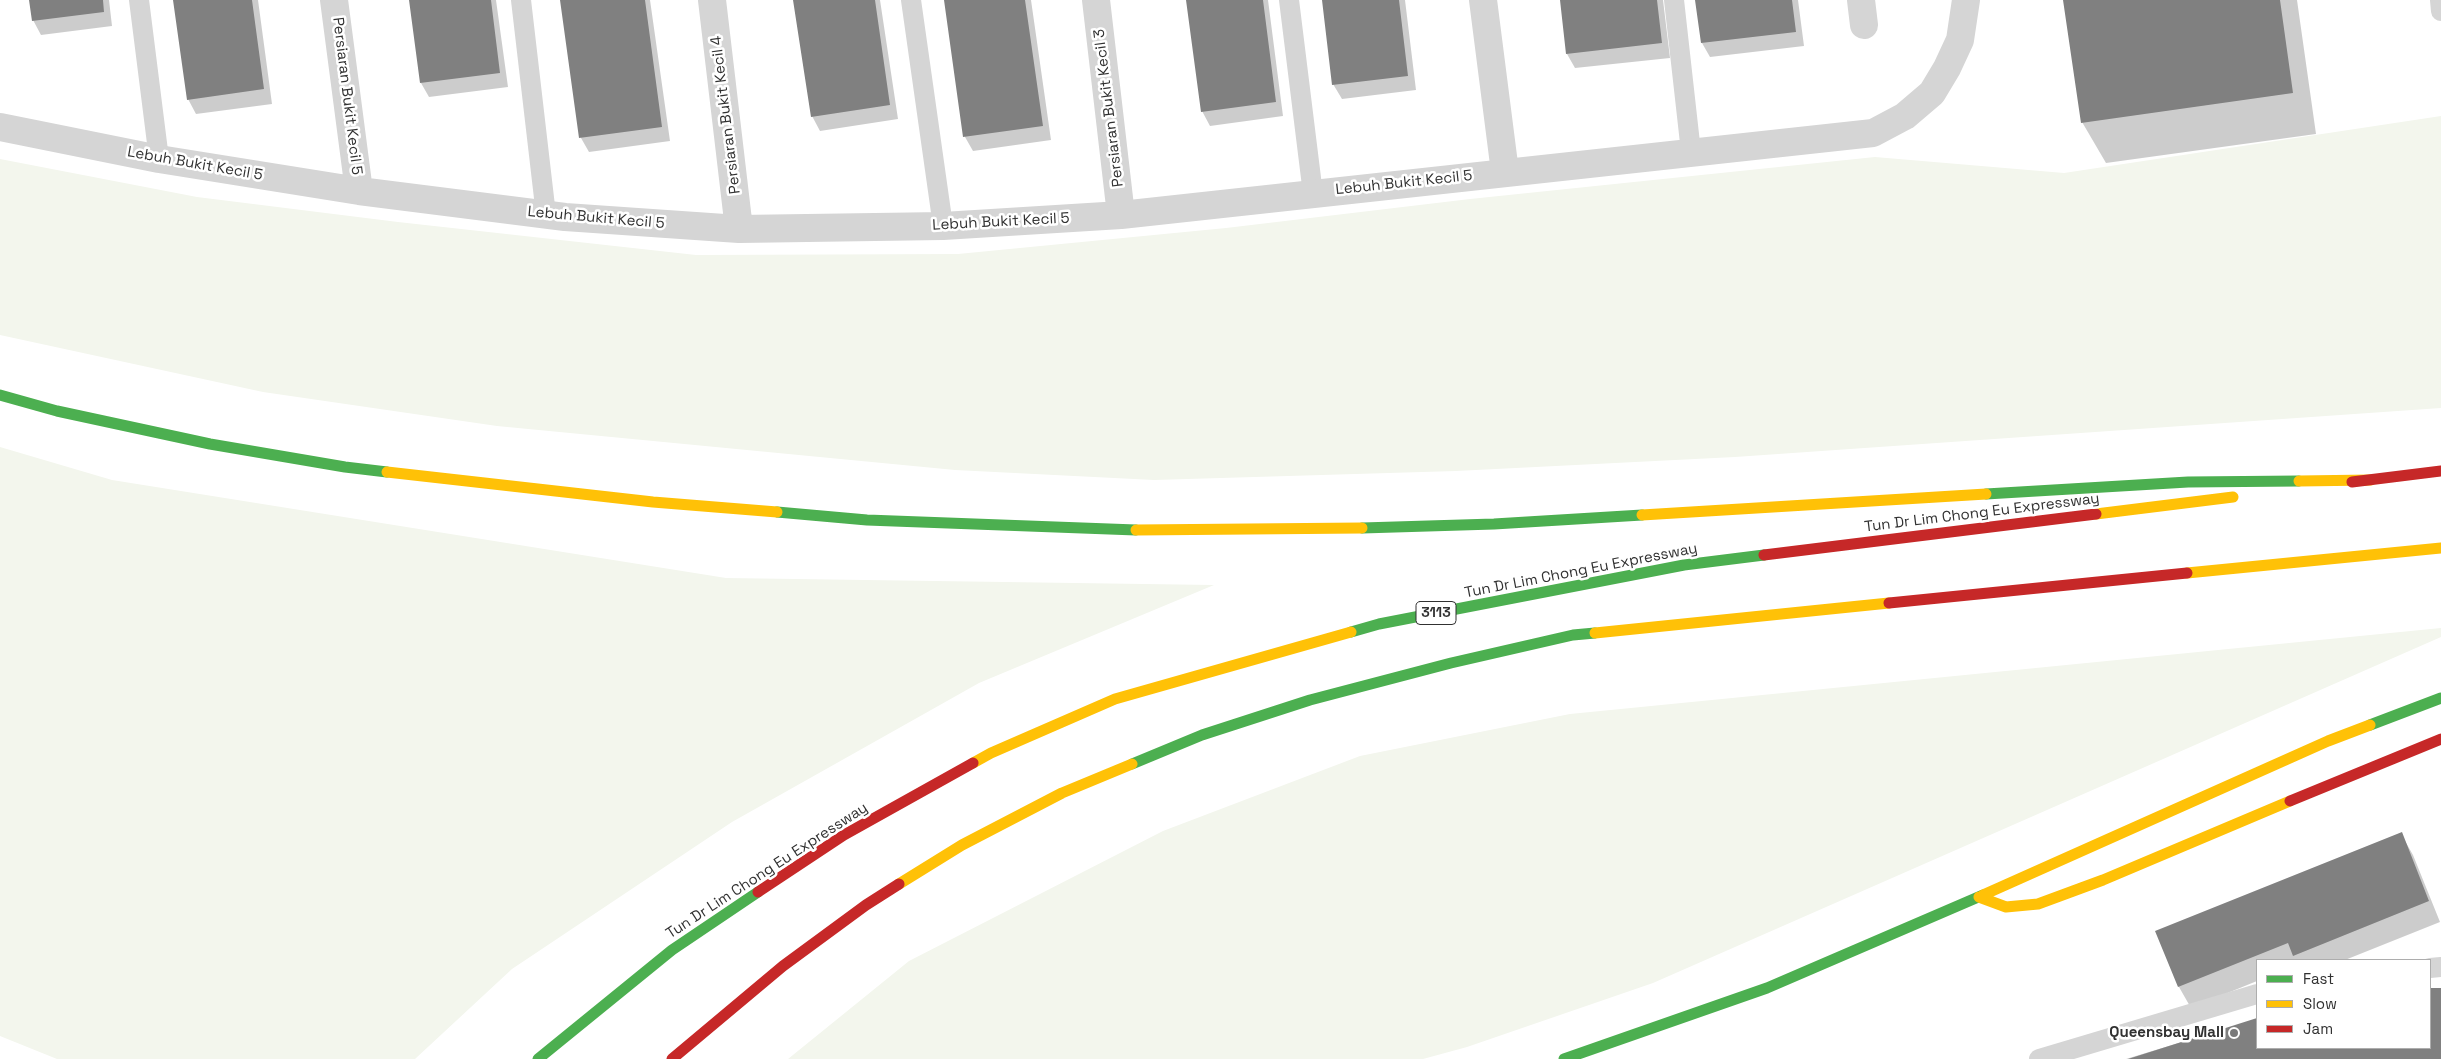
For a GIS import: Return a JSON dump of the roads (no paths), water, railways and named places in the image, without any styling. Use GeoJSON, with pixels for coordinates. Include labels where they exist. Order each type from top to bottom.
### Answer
{"type":"FeatureCollection","features":[{"type":"Feature","properties":{"kind":"highway"},"geometry":{"type":"LineString","coordinates":[[0,395],[57,411],[210,444],[345,468],[653,502],[867,520],[1099,530],[1344,529],[1494,524],[2188,482],[2371,480]]}},
{"type":"Feature","properties":{"kind":"highway"},"geometry":{"type":"LineString","coordinates":[[2263,493],[2441,471]]}},
{"type":"Feature","properties":{"kind":"highway","name":"Tun Dr Lim Chong Eu Expressway"},"geometry":{"type":"LineString","coordinates":[[538,1059],[672,950],[844,835],[991,753],[1115,699],[1379,624],[1684,565],[2243,496]]}},
{"type":"Feature","properties":{"kind":"highway"},"geometry":{"type":"LineString","coordinates":[[672,1059],[783,966],[866,905],[962,845],[1079,786],[1202,735],[1310,700],[1451,663],[1573,636],[2441,548]]}},
{"type":"Feature","properties":{"kind":"highway"},"geometry":{"type":"LineString","coordinates":[[1564,1059],[1768,988],[1979,897],[2328,741],[2441,698]]}},
{"type":"Feature","properties":{"kind":"highway"},"geometry":{"type":"LineString","coordinates":[[1979,897],[2006,907],[2038,904],[2103,880],[2212,833],[2428,751],[2441,739]]}},
{"type":"Feature","properties":{"kind":"street","name":"Persiaran Bukit Kecil 5"},"geometry":{"type":"LineString","coordinates":[[334,0],[359,191]]}},
{"type":"Feature","properties":{"kind":"street","name":"Persiaran Bukit Kecil 4"},"geometry":{"type":"LineString","coordinates":[[712,0],[739,229]]}},
{"type":"Feature","properties":{"kind":"street","name":"Persiaran Bukit Kecil 3"},"geometry":{"type":"LineString","coordinates":[[1096,0],[1121,215]]}},
{"type":"Feature","properties":{"kind":"street"},"geometry":{"type":"LineString","coordinates":[[1483,0],[1505,172]]}},
{"type":"Feature","properties":{"kind":"street","name":"Lebuh Bukit Kecil 5"},"geometry":{"type":"LineString","coordinates":[[0,127],[158,159],[359,191],[546,215],[739,229],[944,226],[1121,215],[1873,133],[1905,116],[1932,92],[1947,68],[1960,40],[1966,0]]}},
{"type":"Feature","properties":{"kind":"lane"},"geometry":{"type":"LineString","coordinates":[[139,0],[158,159]]}},
{"type":"Feature","properties":{"kind":"lane"},"geometry":{"type":"LineString","coordinates":[[521,0],[546,215]]}},
{"type":"Feature","properties":{"kind":"lane"},"geometry":{"type":"LineString","coordinates":[[911,0],[944,226]]}},
{"type":"Feature","properties":{"kind":"lane"},"geometry":{"type":"LineString","coordinates":[[1289,0],[1313,194]]}},
{"type":"Feature","properties":{"kind":"lane"},"geometry":{"type":"LineString","coordinates":[[1674,0],[1691,152]]}},
{"type":"Feature","properties":{"kind":"lane"},"geometry":{"type":"LineString","coordinates":[[2440,0],[2441,10]]}},
{"type":"Feature","properties":{"kind":"lane"},"geometry":{"type":"LineString","coordinates":[[2040,1059],[2256,994]]}},
{"type":"Feature","properties":{"kind":"place","name":"Queensbay Mall"},"geometry":{"type":"Point","coordinates":[2234,1033]}}]}
